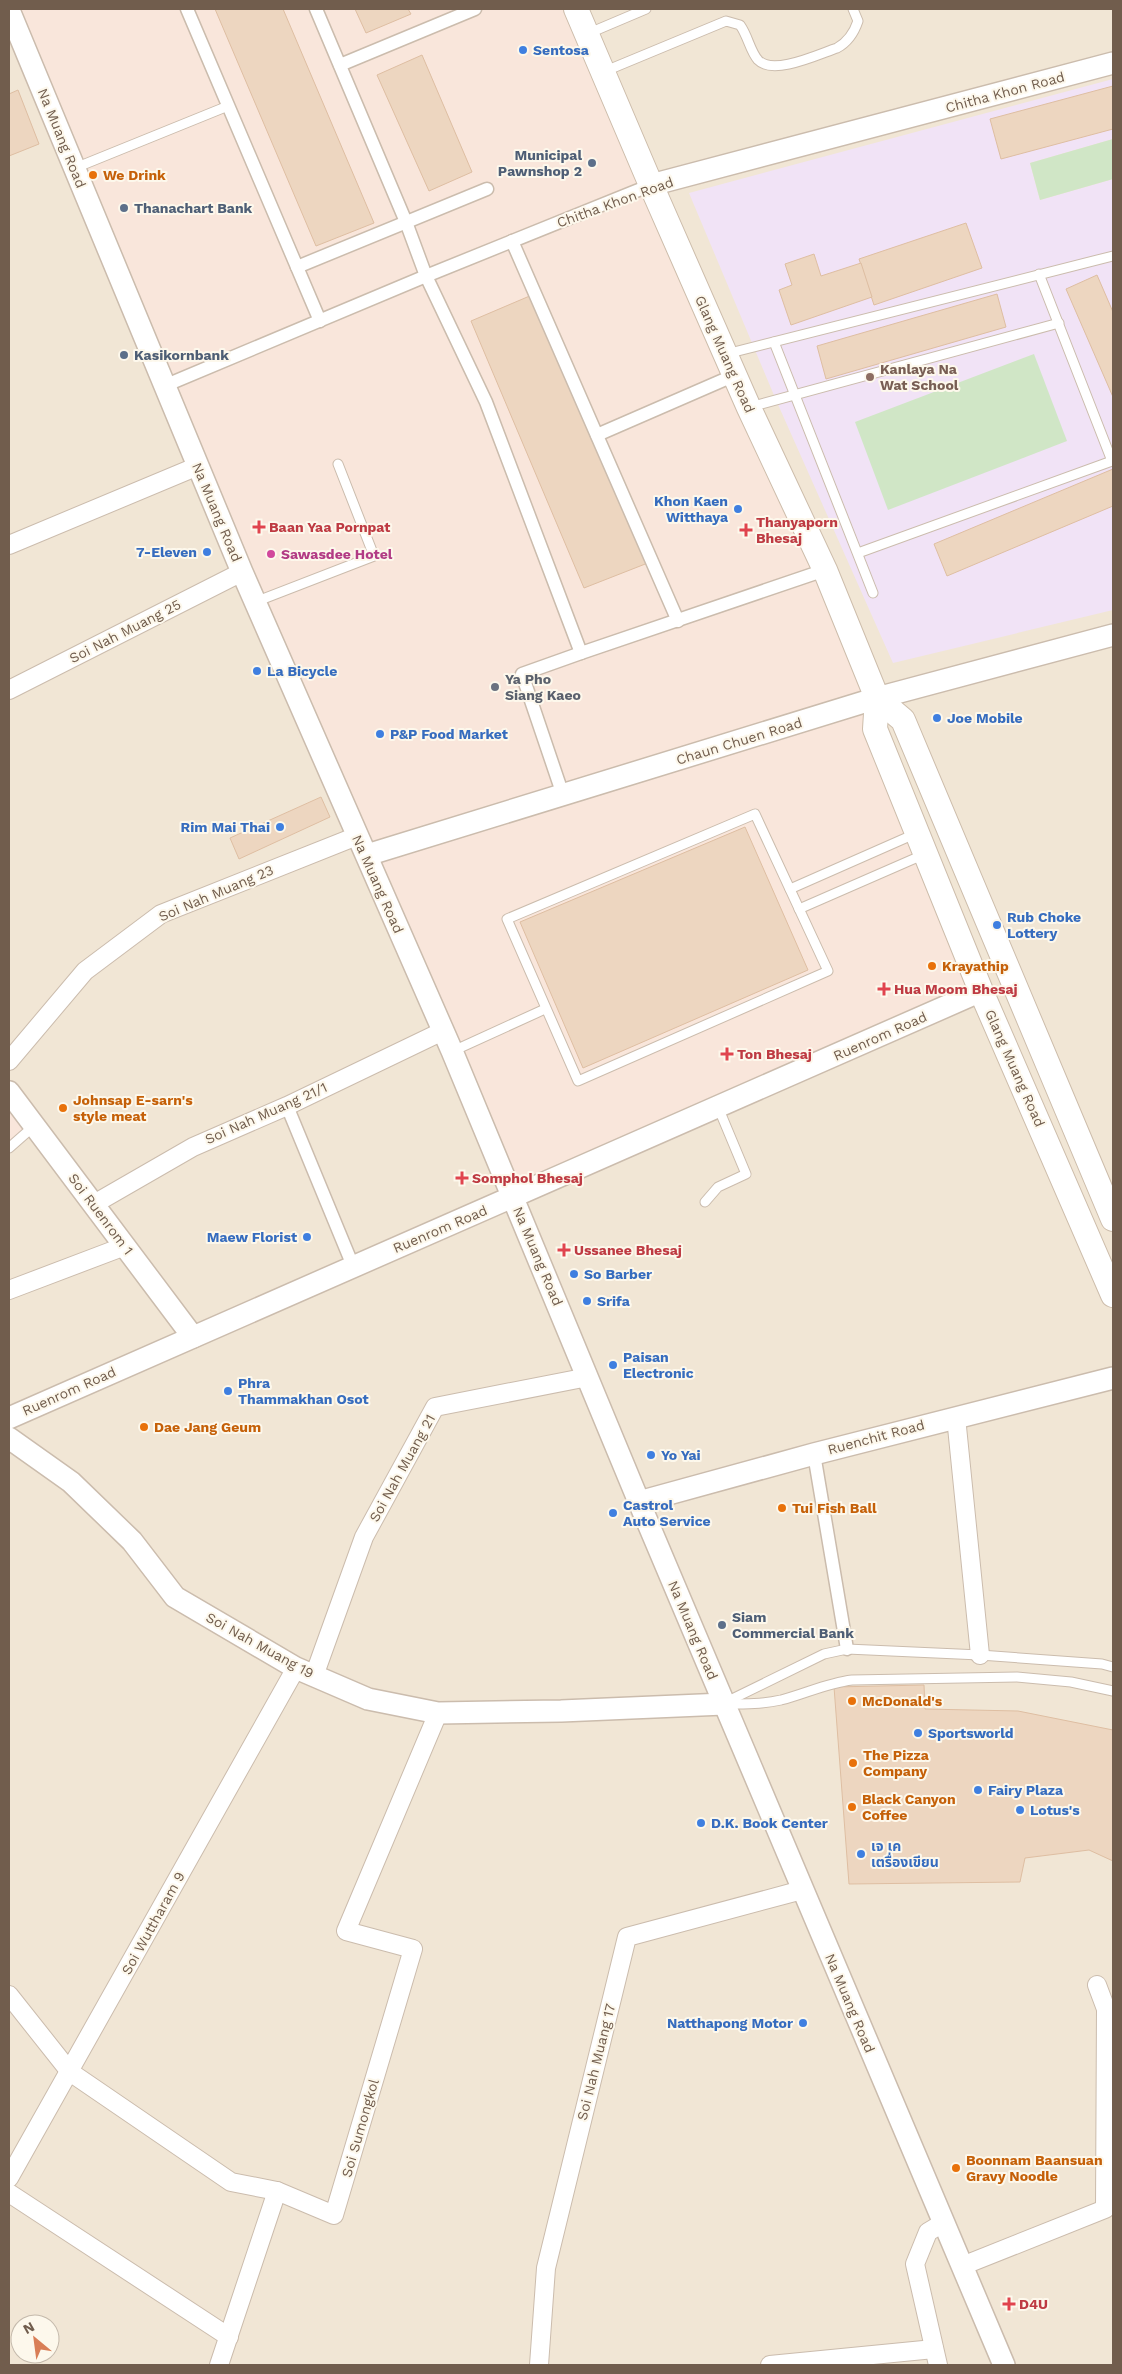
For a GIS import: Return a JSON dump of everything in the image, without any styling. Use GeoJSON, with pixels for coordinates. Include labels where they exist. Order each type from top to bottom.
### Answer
{"type":"FeatureCollection","features":[{"type":"Feature","properties":{"kind":"main road","name":"Glang Muang Road"},"geometry":{"type":"LineString","coordinates":[[576,9],[749,408],[825,570],[877,698],[875,729],[982,992],[1113,1294]]}},
{"type":"Feature","properties":{"kind":"main road","name":"Glang Muang Road"},"geometry":{"type":"LineString","coordinates":[[877,698],[903,720],[1113,1219]]}},
{"type":"Feature","properties":{"kind":"main road"},"geometry":{"type":"LineString","coordinates":[[982,992],[1012,980]]}},
{"type":"Feature","properties":{"kind":"street"},"geometry":{"type":"LineString","coordinates":[[187,9],[320,321]]}},
{"type":"Feature","properties":{"kind":"street"},"geometry":{"type":"LineString","coordinates":[[316,9],[406,222],[426,276],[486,402],[581,653]]}},
{"type":"Feature","properties":{"kind":"street"},"geometry":{"type":"LineString","coordinates":[[340,65],[475,9]]}},
{"type":"Feature","properties":{"kind":"street","name":"Na Muang Road"},"geometry":{"type":"LineString","coordinates":[[9,10],[242,572],[452,1051],[639,1502],[1004,2365]]}},
{"type":"Feature","properties":{"kind":"street","name":"Chitha Khon Road"},"geometry":{"type":"LineString","coordinates":[[164,386],[426,276],[651,185],[1113,63]]}},
{"type":"Feature","properties":{"kind":"street"},"geometry":{"type":"LineString","coordinates":[[298,267],[487,189]]}},
{"type":"Feature","properties":{"kind":"street"},"geometry":{"type":"LineString","coordinates":[[512,241],[678,621]]}},
{"type":"Feature","properties":{"kind":"street"},"geometry":{"type":"LineString","coordinates":[[597,435],[730,364]]}},
{"type":"Feature","properties":{"kind":"street"},"geometry":{"type":"LineString","coordinates":[[9,545],[198,466]]}},
{"type":"Feature","properties":{"kind":"street"},"geometry":{"type":"LineString","coordinates":[[563,795],[522,674],[825,570]]}},
{"type":"Feature","properties":{"kind":"street","name":"Soi Nah Muang 25"},"geometry":{"type":"LineString","coordinates":[[9,690],[242,572]]}},
{"type":"Feature","properties":{"kind":"street","name":"Chaun Chuen Road"},"geometry":{"type":"LineString","coordinates":[[367,855],[877,698],[1113,635]]}},
{"type":"Feature","properties":{"kind":"street","name":"Soi Nah Muang 23"},"geometry":{"type":"LineString","coordinates":[[9,1061],[85,971],[161,914],[357,836]]}},
{"type":"Feature","properties":{"kind":"street","name":"Ruenrom Road"},"geometry":{"type":"LineString","coordinates":[[9,1418],[982,992]]}},
{"type":"Feature","properties":{"kind":"street","name":"Soi Nah Muang 21/1"},"geometry":{"type":"LineString","coordinates":[[94,1204],[193,1146],[287,1106],[442,1031]]}},
{"type":"Feature","properties":{"kind":"street","name":"Soi Ruenrom 1"},"geometry":{"type":"LineString","coordinates":[[9,1092],[193,1337]]}},
{"type":"Feature","properties":{"kind":"street"},"geometry":{"type":"LineString","coordinates":[[287,1106],[354,1266]]}},
{"type":"Feature","properties":{"kind":"street"},"geometry":{"type":"LineString","coordinates":[[9,1290],[125,1246]]}},
{"type":"Feature","properties":{"kind":"street","name":"Soi Nah Muang 21"},"geometry":{"type":"LineString","coordinates":[[305,1672],[364,1537],[435,1407],[588,1377]]}},
{"type":"Feature","properties":{"kind":"street","name":"Ruenchit Road"},"geometry":{"type":"LineString","coordinates":[[639,1502],[814,1454],[1113,1378]]}},
{"type":"Feature","properties":{"kind":"street"},"geometry":{"type":"LineString","coordinates":[[956,1417],[980,1654]]}},
{"type":"Feature","properties":{"kind":"street","name":"Soi Nah Muang 19"},"geometry":{"type":"LineString","coordinates":[[9,1438],[71,1482],[132,1541],[174,1597],[305,1672],[368,1699],[438,1713],[561,1711],[724,1704]]}},
{"type":"Feature","properties":{"kind":"street"},"geometry":{"type":"LineString","coordinates":[[814,1454],[847,1649]]}},
{"type":"Feature","properties":{"kind":"street","name":"Soi Wuttharam 9"},"geometry":{"type":"LineString","coordinates":[[9,2178],[305,1672]]}},
{"type":"Feature","properties":{"kind":"street","name":"Soi Sumongkol"},"geometry":{"type":"LineString","coordinates":[[9,1996],[70,2072],[231,2182],[277,2191],[334,2215],[412,1949],[346,1931],[438,1713]]}},
{"type":"Feature","properties":{"kind":"street","name":"Soi Nah Muang 17"},"geometry":{"type":"LineString","coordinates":[[539,2365],[546,2268],[627,1937],[802,1890]]}},
{"type":"Feature","properties":{"kind":"street"},"geometry":{"type":"LineString","coordinates":[[962,2266],[1106,2209],[1106,2009],[1097,1985]]}},
{"type":"Feature","properties":{"kind":"street"},"geometry":{"type":"LineString","coordinates":[[219,2365],[277,2191]]}},
{"type":"Feature","properties":{"kind":"street"},"geometry":{"type":"LineString","coordinates":[[9,2193],[229,2337]]}},
{"type":"Feature","properties":{"kind":"street"},"geometry":{"type":"LineString","coordinates":[[770,2365],[936,2357],[915,2264],[928,2232],[943,2223]]}},
{"type":"Feature","properties":{"kind":"lane"},"geometry":{"type":"LineString","coordinates":[[587,34],[646,9]]}},
{"type":"Feature","properties":{"kind":"lane"},"geometry":{"type":"LineString","coordinates":[[603,72],[726,21],[740,25],[757,60],[763,64],[784,66],[844,44],[854,32],[858,21],[853,9]]}},
{"type":"Feature","properties":{"kind":"lane"},"geometry":{"type":"LineString","coordinates":[[74,168],[228,106]]}},
{"type":"Feature","properties":{"kind":"lane"},"geometry":{"type":"LineString","coordinates":[[730,364],[774,342],[1113,256]]}},
{"type":"Feature","properties":{"kind":"lane"},"geometry":{"type":"LineString","coordinates":[[858,553],[1112,462],[1039,274]]}},
{"type":"Feature","properties":{"kind":"lane"},"geometry":{"type":"LineString","coordinates":[[749,408],[1058,323]]}},
{"type":"Feature","properties":{"kind":"lane"},"geometry":{"type":"LineString","coordinates":[[774,342],[873,593]]}},
{"type":"Feature","properties":{"kind":"lane"},"geometry":{"type":"LineString","coordinates":[[255,602],[374,556],[338,464]]}},
{"type":"Feature","properties":{"kind":"lane"},"geometry":{"type":"LineString","coordinates":[[755,814],[790,889],[828,971],[578,1081],[507,919],[755,814]]}},
{"type":"Feature","properties":{"kind":"lane"},"geometry":{"type":"LineString","coordinates":[[790,889],[921,844]]}},
{"type":"Feature","properties":{"kind":"lane"},"geometry":{"type":"LineString","coordinates":[[799,909],[921,844]]}},
{"type":"Feature","properties":{"kind":"lane"},"geometry":{"type":"LineString","coordinates":[[452,1051],[545,1009]]}},
{"type":"Feature","properties":{"kind":"lane"},"geometry":{"type":"LineString","coordinates":[[705,1202],[718,1188],[746,1174],[718,1107]]}},
{"type":"Feature","properties":{"kind":"lane"},"geometry":{"type":"LineString","coordinates":[[9,1148],[34,1126]]}},
{"type":"Feature","properties":{"kind":"lane"},"geometry":{"type":"LineString","coordinates":[[724,1704],[824,1654],[847,1649],[980,1654],[1102,1664],[1113,1667]]}},
{"type":"Feature","properties":{"kind":"lane"},"geometry":{"type":"LineString","coordinates":[[724,1704],[756,1704],[782,1700],[832,1683],[852,1680],[1017,1677],[1071,1682],[1113,1691]]}},
{"type":"Feature","properties":{"kind":"shaded area"},"geometry":{"type":"Polygon","coordinates":[[[9,9],[1113,9],[1113,2365],[9,2365],[9,9]]]}},
{"type":"Feature","properties":{"kind":"shaded area"},"geometry":{"type":"Polygon","coordinates":[[[9,9],[576,9],[749,408],[865,697],[865,707],[971,991],[513,1197],[9,9]]]}},
{"type":"Feature","properties":{"kind":"shaded area","name":"Kanlaya Na Wat School"},"geometry":{"type":"Polygon","coordinates":[[[1113,79],[1113,139],[1030,163],[1040,200],[1113,179],[1113,610],[893,663],[776,400],[689,193],[1113,79]]]}},
{"type":"Feature","properties":{"kind":"shaded area"},"geometry":{"type":"Polygon","coordinates":[[[9,1107],[31,1135],[9,1154],[9,1107]]]}},
{"type":"Feature","properties":{"kind":"green space"},"geometry":{"type":"Polygon","coordinates":[[[1113,139],[1113,179],[1040,200],[1030,163],[1113,139]]]}},
{"type":"Feature","properties":{"kind":"green space"},"geometry":{"type":"Polygon","coordinates":[[[1034,354],[1067,441],[888,510],[855,422],[1034,354]]]}},
{"type":"Feature","properties":{"kind":"building"},"geometry":{"type":"Polygon","coordinates":[[[215,9],[283,9],[374,223],[316,246],[215,9]]]}},
{"type":"Feature","properties":{"kind":"building"},"geometry":{"type":"Polygon","coordinates":[[[355,9],[408,9],[411,14],[366,33],[355,9]]]}},
{"type":"Feature","properties":{"kind":"building"},"geometry":{"type":"Polygon","coordinates":[[[422,55],[472,172],[429,191],[377,75],[422,55]]]}},
{"type":"Feature","properties":{"kind":"building"},"geometry":{"type":"Polygon","coordinates":[[[1113,86],[1113,129],[1001,159],[990,119],[1113,86]]]}},
{"type":"Feature","properties":{"kind":"building"},"geometry":{"type":"Polygon","coordinates":[[[18,90],[39,144],[9,156],[9,94],[18,90]]]}},
{"type":"Feature","properties":{"kind":"building"},"geometry":{"type":"Polygon","coordinates":[[[966,223],[982,268],[874,305],[859,259],[966,223]]]}},
{"type":"Feature","properties":{"kind":"building"},"geometry":{"type":"Polygon","coordinates":[[[814,254],[821,276],[861,263],[872,297],[791,325],[779,290],[792,285],[785,264],[814,254]]]}},
{"type":"Feature","properties":{"kind":"building"},"geometry":{"type":"Polygon","coordinates":[[[1097,275],[1113,312],[1113,397],[1066,289],[1097,275]]]}},
{"type":"Feature","properties":{"kind":"building"},"geometry":{"type":"Polygon","coordinates":[[[539,292],[658,559],[584,588],[471,321],[539,292]]]}},
{"type":"Feature","properties":{"kind":"building"},"geometry":{"type":"Polygon","coordinates":[[[997,294],[1006,327],[826,379],[817,346],[997,294]]]}},
{"type":"Feature","properties":{"kind":"building"},"geometry":{"type":"Polygon","coordinates":[[[1113,469],[1113,506],[947,576],[934,544],[1113,469]]]}},
{"type":"Feature","properties":{"kind":"building","name":"Rim Mai Thai"},"geometry":{"type":"Polygon","coordinates":[[[321,797],[330,817],[239,859],[230,838],[321,797]]]}},
{"type":"Feature","properties":{"kind":"building"},"geometry":{"type":"Polygon","coordinates":[[[745,827],[808,970],[583,1068],[520,922],[745,827]]]}},
{"type":"Feature","properties":{"kind":"building","name":"Fairy Plaza"},"geometry":{"type":"Polygon","coordinates":[[[924,1685],[925,1709],[1018,1711],[1113,1730],[1113,1861],[1089,1850],[1025,1858],[1020,1882],[849,1884],[834,1687],[924,1685]]]}},
{"type":"Feature","properties":{"kind":"place","name":"Sentosa"},"geometry":{"type":"Point","coordinates":[523,50]}},
{"type":"Feature","properties":{"kind":"place","name":"Municipal Pawnshop 2"},"geometry":{"type":"Point","coordinates":[592,163]}},
{"type":"Feature","properties":{"kind":"place","name":"We Drink"},"geometry":{"type":"Point","coordinates":[93,175]}},
{"type":"Feature","properties":{"kind":"place","name":"Thanachart Bank"},"geometry":{"type":"Point","coordinates":[124,208]}},
{"type":"Feature","properties":{"kind":"place","name":"Kasikornbank"},"geometry":{"type":"Point","coordinates":[124,355]}},
{"type":"Feature","properties":{"kind":"place","name":"Kanlaya Na Wat School"},"geometry":{"type":"Point","coordinates":[870,377]}},
{"type":"Feature","properties":{"kind":"place","name":"Khon Kaen Witthaya"},"geometry":{"type":"Point","coordinates":[738,509]}},
{"type":"Feature","properties":{"kind":"place","name":"Baan Yaa Pornpat"},"geometry":{"type":"Point","coordinates":[259,527]}},
{"type":"Feature","properties":{"kind":"place","name":"Thanyaporn Bhesaj"},"geometry":{"type":"Point","coordinates":[746,530]}},
{"type":"Feature","properties":{"kind":"place","name":"7-Eleven"},"geometry":{"type":"Point","coordinates":[207,552]}},
{"type":"Feature","properties":{"kind":"place","name":"Sawasdee Hotel"},"geometry":{"type":"Point","coordinates":[271,554]}},
{"type":"Feature","properties":{"kind":"place","name":"La Bicycle"},"geometry":{"type":"Point","coordinates":[257,671]}},
{"type":"Feature","properties":{"kind":"place","name":"Ya Pho Siang Kaeo"},"geometry":{"type":"Point","coordinates":[495,687]}},
{"type":"Feature","properties":{"kind":"place","name":"Joe Mobile"},"geometry":{"type":"Point","coordinates":[937,718]}},
{"type":"Feature","properties":{"kind":"place","name":"P&P Food Market"},"geometry":{"type":"Point","coordinates":[380,734]}},
{"type":"Feature","properties":{"kind":"place","name":"Rim Mai Thai"},"geometry":{"type":"Point","coordinates":[280,827]}},
{"type":"Feature","properties":{"kind":"place","name":"Rub Choke Lottery"},"geometry":{"type":"Point","coordinates":[997,925]}},
{"type":"Feature","properties":{"kind":"place","name":"Krayathip"},"geometry":{"type":"Point","coordinates":[932,966]}},
{"type":"Feature","properties":{"kind":"place","name":"Hua Moom Bhesaj"},"geometry":{"type":"Point","coordinates":[884,989]}},
{"type":"Feature","properties":{"kind":"place","name":"Ton Bhesaj"},"geometry":{"type":"Point","coordinates":[727,1054]}},
{"type":"Feature","properties":{"kind":"place","name":"Johnsap E-sarn's style meat"},"geometry":{"type":"Point","coordinates":[63,1108]}},
{"type":"Feature","properties":{"kind":"place","name":"Somphol Bhesaj"},"geometry":{"type":"Point","coordinates":[462,1178]}},
{"type":"Feature","properties":{"kind":"place","name":"Maew Florist"},"geometry":{"type":"Point","coordinates":[307,1237]}},
{"type":"Feature","properties":{"kind":"place","name":"Ussanee Bhesaj"},"geometry":{"type":"Point","coordinates":[564,1250]}},
{"type":"Feature","properties":{"kind":"place","name":"So Barber"},"geometry":{"type":"Point","coordinates":[574,1274]}},
{"type":"Feature","properties":{"kind":"place","name":"Srifa"},"geometry":{"type":"Point","coordinates":[587,1301]}},
{"type":"Feature","properties":{"kind":"place","name":"Paisan Electronic"},"geometry":{"type":"Point","coordinates":[613,1365]}},
{"type":"Feature","properties":{"kind":"place","name":"Phra Thammakhan Osot"},"geometry":{"type":"Point","coordinates":[228,1391]}},
{"type":"Feature","properties":{"kind":"place","name":"Dae Jang Geum"},"geometry":{"type":"Point","coordinates":[144,1427]}},
{"type":"Feature","properties":{"kind":"place","name":"Yo Yai"},"geometry":{"type":"Point","coordinates":[651,1455]}},
{"type":"Feature","properties":{"kind":"place","name":"Tui Fish Ball"},"geometry":{"type":"Point","coordinates":[782,1508]}},
{"type":"Feature","properties":{"kind":"place","name":"Castrol Auto Service"},"geometry":{"type":"Point","coordinates":[613,1513]}},
{"type":"Feature","properties":{"kind":"place","name":"Siam Commercial Bank"},"geometry":{"type":"Point","coordinates":[722,1625]}},
{"type":"Feature","properties":{"kind":"place","name":"McDonald's"},"geometry":{"type":"Point","coordinates":[852,1701]}},
{"type":"Feature","properties":{"kind":"place","name":"Sportsworld"},"geometry":{"type":"Point","coordinates":[918,1733]}},
{"type":"Feature","properties":{"kind":"place","name":"The Pizza Company"},"geometry":{"type":"Point","coordinates":[853,1763]}},
{"type":"Feature","properties":{"kind":"place","name":"Fairy Plaza"},"geometry":{"type":"Point","coordinates":[978,1790]}},
{"type":"Feature","properties":{"kind":"place","name":"Black Canyon Coffee"},"geometry":{"type":"Point","coordinates":[852,1807]}},
{"type":"Feature","properties":{"kind":"place","name":"Lotus's"},"geometry":{"type":"Point","coordinates":[1020,1810]}},
{"type":"Feature","properties":{"kind":"place","name":"D.K. Book Center"},"geometry":{"type":"Point","coordinates":[701,1823]}},
{"type":"Feature","properties":{"kind":"place","name":"เจ เค เตรื่องเขียน"},"geometry":{"type":"Point","coordinates":[861,1854]}},
{"type":"Feature","properties":{"kind":"place","name":"Natthapong Motor"},"geometry":{"type":"Point","coordinates":[803,2023]}},
{"type":"Feature","properties":{"kind":"place","name":"Boonnam Baansuan Gravy Noodle"},"geometry":{"type":"Point","coordinates":[956,2168]}},
{"type":"Feature","properties":{"kind":"place","name":"D4U"},"geometry":{"type":"Point","coordinates":[1009,2304]}}]}
